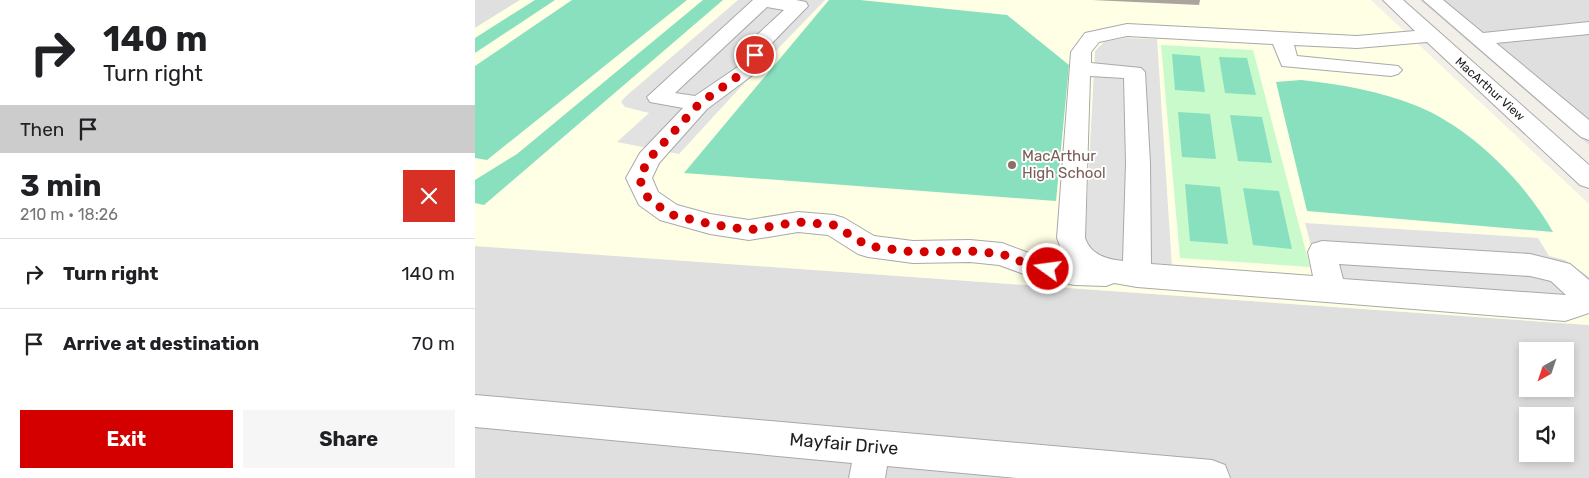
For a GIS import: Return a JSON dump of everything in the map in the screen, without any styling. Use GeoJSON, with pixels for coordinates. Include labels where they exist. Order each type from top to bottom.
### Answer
{"type":"FeatureCollection","features":[{"type":"Feature","properties":{"kind":"street","name":"MacArthur View"},"geometry":{"type":"LineString","coordinates":[[1392,0],[1589,178]]}},
{"type":"Feature","properties":{"kind":"street","name":"MacArthur View"},"geometry":{"type":"LineString","coordinates":[[1432,0],[1589,132]]}},
{"type":"Feature","properties":{"kind":"street"},"geometry":{"type":"LineString","coordinates":[[699,104],[658,97],[764,1],[799,6],[765,40],[755,55],[755,64],[699,104],[649,159],[639,178],[648,198],[669,214],[710,224],[749,230],[798,222],[834,225],[868,246],[913,252],[970,251],[1002,254],[1035,267],[1075,273],[1134,274]]}},
{"type":"Feature","properties":{"kind":"street"},"geometry":{"type":"LineString","coordinates":[[1478,39],[1589,28]]}},
{"type":"Feature","properties":{"kind":"street"},"geometry":{"type":"LineString","coordinates":[[1331,290],[1322,252],[1530,265],[1559,272],[1589,300],[1565,308],[1331,290],[1134,274],[1098,269],[1077,254],[1071,238],[1081,52],[1092,37],[1127,30],[1357,42],[1432,36]]}},
{"type":"Feature","properties":{"kind":"street"},"geometry":{"type":"LineString","coordinates":[[1281,38],[1289,62],[1391,70]]}},
{"type":"Feature","properties":{"kind":"street"},"geometry":{"type":"LineString","coordinates":[[1080,69],[1134,64],[1138,163],[1134,274]]}},
{"type":"Feature","properties":{"kind":"street"},"geometry":{"type":"LineString","coordinates":[[1561,109],[1589,106]]}},
{"type":"Feature","properties":{"kind":"street","name":"Mayfair Drive"},"geometry":{"type":"LineString","coordinates":[[479,418],[870,462],[1212,478]]}},
{"type":"Feature","properties":{"kind":"shaded area"},"geometry":{"type":"Polygon","coordinates":[[[475,0],[520,0],[475,28],[475,0]]]}},
{"type":"Feature","properties":{"kind":"shaded area","name":"MacArthur High School"},"geometry":{"type":"Polygon","coordinates":[[[520,0],[1371,0],[1589,204],[1589,325],[475,246],[475,28],[520,0]]]}},
{"type":"Feature","properties":{"kind":"shaded area"},"geometry":{"type":"Polygon","coordinates":[[[738,0],[825,0],[679,154],[617,142],[649,113],[625,107],[621,102],[625,97],[738,0]]]}},
{"type":"Feature","properties":{"kind":"shaded area"},"geometry":{"type":"Polygon","coordinates":[[[1420,0],[1589,0],[1589,145],[1420,0]]]}},
{"type":"Feature","properties":{"kind":"shaded area"},"geometry":{"type":"Polygon","coordinates":[[[1125,38],[1157,39],[1172,267],[1124,262],[1102,257],[1092,252],[1085,243],[1095,51],[1104,42],[1125,38]]]}},
{"type":"Feature","properties":{"kind":"shaded area"},"geometry":{"type":"Polygon","coordinates":[[[1305,223],[1538,238],[1549,256],[1565,260],[1589,277],[1589,285],[1565,297],[1320,280],[1305,223]]]}},
{"type":"Feature","properties":{"kind":"shaded area"},"geometry":{"type":"Polygon","coordinates":[[[475,246],[1589,325],[1589,478],[475,478],[475,246]]]}},
{"type":"Feature","properties":{"kind":"green space"},"geometry":{"type":"Polygon","coordinates":[[[535,0],[555,0],[475,53],[475,38],[535,0]]]}},
{"type":"Feature","properties":{"kind":"green space"},"geometry":{"type":"Polygon","coordinates":[[[572,0],[687,0],[487,160],[475,158],[475,66],[572,0]]]}},
{"type":"Feature","properties":{"kind":"green space"},"geometry":{"type":"Polygon","coordinates":[[[703,0],[723,0],[484,205],[475,203],[475,180],[517,154],[703,0]]]}},
{"type":"Feature","properties":{"kind":"green space"},"geometry":{"type":"Polygon","coordinates":[[[829,0],[860,0],[1007,15],[1069,65],[1056,201],[684,173],[829,0]]]}},
{"type":"Feature","properties":{"kind":"green space"},"geometry":{"type":"Polygon","coordinates":[[[1161,45],[1253,50],[1310,267],[1180,258],[1161,45]]]}},
{"type":"Feature","properties":{"kind":"green space"},"geometry":{"type":"Polygon","coordinates":[[[1172,54],[1200,56],[1205,92],[1175,90],[1172,54]]]}},
{"type":"Feature","properties":{"kind":"green space"},"geometry":{"type":"Polygon","coordinates":[[[1219,57],[1247,58],[1256,95],[1225,93],[1219,57]]]}},
{"type":"Feature","properties":{"kind":"green space"},"geometry":{"type":"Polygon","coordinates":[[[1301,80],[1374,92],[1417,106],[1457,128],[1495,158],[1512,176],[1528,194],[1553,232],[1307,211],[1276,82],[1301,80]]]}},
{"type":"Feature","properties":{"kind":"green space"},"geometry":{"type":"Polygon","coordinates":[[[1178,112],[1210,114],[1216,159],[1182,157],[1178,112]]]}},
{"type":"Feature","properties":{"kind":"green space"},"geometry":{"type":"Polygon","coordinates":[[[1230,115],[1262,117],[1272,163],[1238,161],[1230,115]]]}},
{"type":"Feature","properties":{"kind":"green space"},"geometry":{"type":"Polygon","coordinates":[[[1185,184],[1220,187],[1228,244],[1190,241],[1185,184]]]}},
{"type":"Feature","properties":{"kind":"green space"},"geometry":{"type":"Polygon","coordinates":[[[1243,188],[1279,191],[1292,249],[1253,245],[1243,188]]]}},
{"type":"Feature","properties":{"kind":"place","name":"MacArthur High School"},"geometry":{"type":"Point","coordinates":[1012,165]}},
{"type":"Feature","properties":{"kind":"route"},"geometry":{"type":"LineString","coordinates":[[755,55],[755,64],[699,104],[649,159],[639,178],[648,198],[669,214],[710,224],[749,230],[798,222],[834,225],[868,246],[913,252],[970,251],[1002,254],[1035,267],[1048,269]]}}]}
